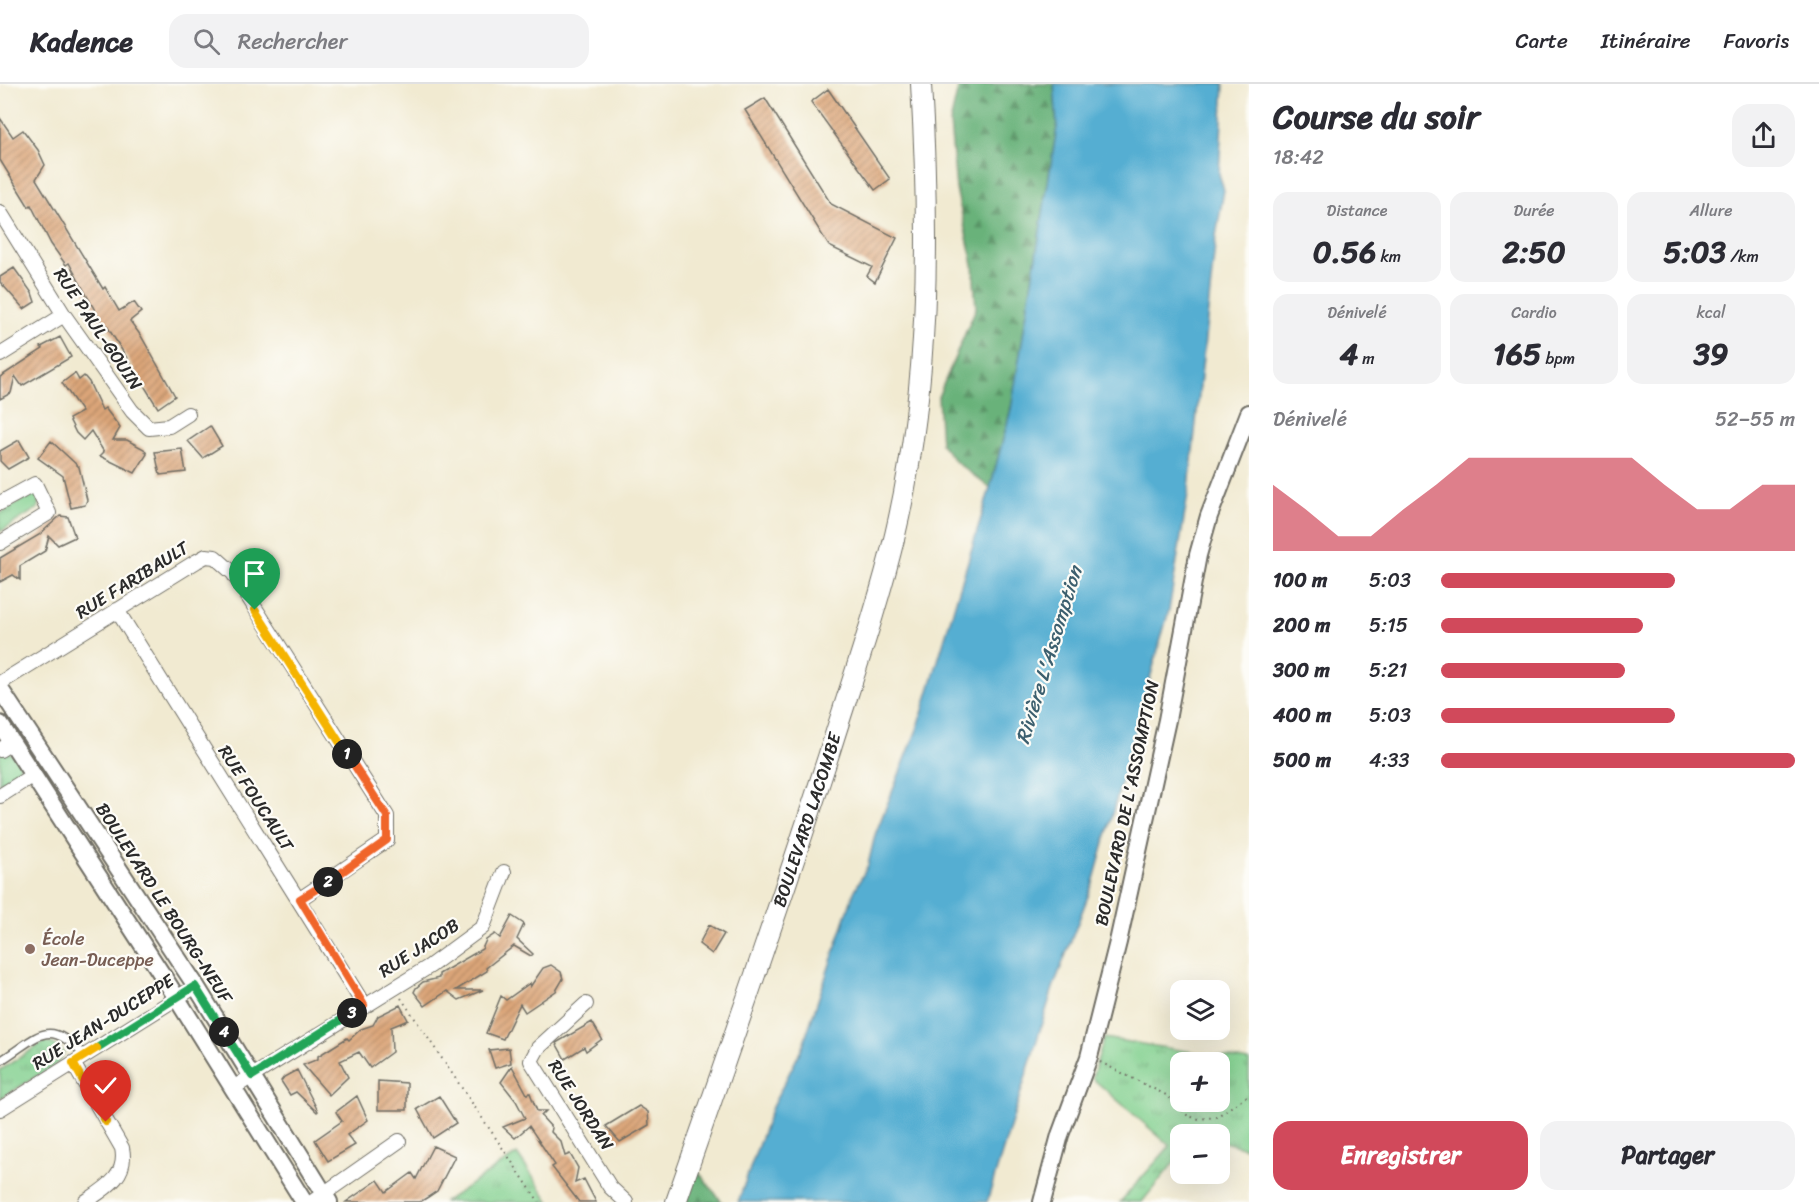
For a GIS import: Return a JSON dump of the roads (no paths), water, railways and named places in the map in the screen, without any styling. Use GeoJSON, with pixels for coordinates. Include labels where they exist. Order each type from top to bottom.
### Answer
{"type":"FeatureCollection","features":[{"type":"Feature","properties":{"kind":"main road","name":"BOULEVARD LACOMBE"},"geometry":{"type":"LineString","coordinates":[[676,1202],[798,850],[878,600],[895,534],[913,433],[922,347],[926,261],[921,84]]}},
{"type":"Feature","properties":{"kind":"street","name":"RUE PAUL-GOUIN"},"geometry":{"type":"LineString","coordinates":[[0,212],[64,315],[132,411],[149,428],[169,426],[188,414]]}},
{"type":"Feature","properties":{"kind":"street"},"geometry":{"type":"LineString","coordinates":[[0,356],[64,315]]}},
{"type":"Feature","properties":{"kind":"street","name":"BOULEVARD DE L'ASSOMPTION"},"geometry":{"type":"LineString","coordinates":[[1042,1202],[1060,1135],[1089,1057],[1167,720],[1198,555],[1209,516],[1249,413]]}},
{"type":"Feature","properties":{"kind":"street"},"geometry":{"type":"LineString","coordinates":[[0,503],[35,484],[49,513],[0,543]]}},
{"type":"Feature","properties":{"kind":"street","name":"RUE FARIBAULT"},"geometry":{"type":"LineString","coordinates":[[0,683],[206,556],[221,562],[233,573],[387,816],[387,840],[300,899]]}},
{"type":"Feature","properties":{"kind":"street","name":"RUE FOUCAULT"},"geometry":{"type":"LineString","coordinates":[[117,610],[168,695],[300,899],[364,1005]]}},
{"type":"Feature","properties":{"kind":"street","name":"BOULEVARD LE BOURG-NEUF"},"geometry":{"type":"LineString","coordinates":[[0,689],[252,1076],[322,1199]]}},
{"type":"Feature","properties":{"kind":"street"},"geometry":{"type":"LineString","coordinates":[[0,724],[6,746],[33,775],[177,997],[304,1202]]}},
{"type":"Feature","properties":{"kind":"street"},"geometry":{"type":"LineString","coordinates":[[0,796],[33,775]]}},
{"type":"Feature","properties":{"kind":"street","name":"RUE JACOB"},"geometry":{"type":"LineString","coordinates":[[233,1088],[430,966],[483,927],[504,872]]}},
{"type":"Feature","properties":{"kind":"street","name":"RUE JEAN-DUCEPPE"},"geometry":{"type":"LineString","coordinates":[[0,1109],[195,986]]}},
{"type":"Feature","properties":{"kind":"street","name":"RUE JORDAN"},"geometry":{"type":"LineString","coordinates":[[586,1004],[538,1048],[531,1061],[610,1187],[626,1202]]}},
{"type":"Feature","properties":{"kind":"street"},"geometry":{"type":"LineString","coordinates":[[79,1059],[122,1148],[124,1158],[121,1173],[85,1202]]}},
{"type":"Feature","properties":{"kind":"street"},"geometry":{"type":"LineString","coordinates":[[322,1199],[399,1142]]}},
{"type":"Feature","properties":{"kind":"lane"},"geometry":{"type":"LineString","coordinates":[[0,1061],[45,1033],[56,1033],[68,1038],[79,1059]]}},
{"type":"Feature","properties":{"kind":"water","name":"Rivière L'Assomption"},"geometry":{"type":"Polygon","coordinates":[[[1054,84],[1224,84],[1219,174],[1224,190],[1216,236],[1189,488],[1169,610],[1093,883],[1053,988],[987,1202],[738,1202],[772,1107],[802,1048],[854,892],[868,865],[875,835],[918,727],[990,488],[1011,409],[1057,127],[1054,84]]]}},
{"type":"Feature","properties":{"kind":"place","name":"École Jean-Duceppe"},"geometry":{"type":"Point","coordinates":[30,949]}}]}
